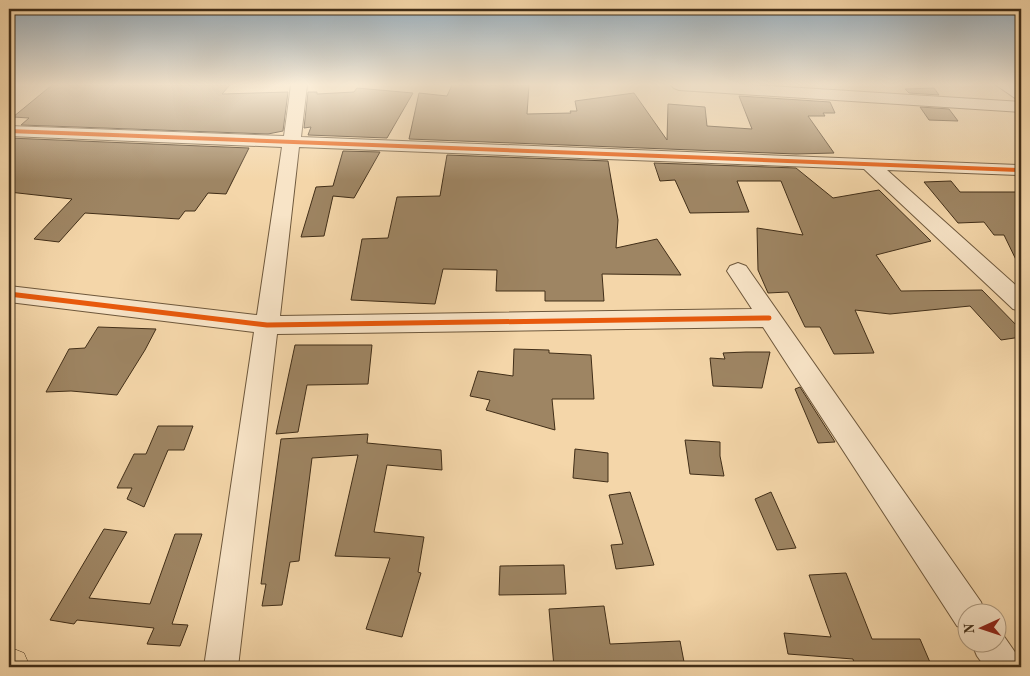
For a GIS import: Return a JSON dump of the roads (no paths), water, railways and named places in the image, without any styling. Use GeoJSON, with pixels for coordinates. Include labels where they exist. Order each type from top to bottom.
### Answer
{"type":"FeatureCollection","features":[{"type":"Feature","properties":{"kind":"street"},"geometry":{"type":"LineString","coordinates":[[221,667],[295,117]]}},
{"type":"Feature","properties":{"kind":"street"},"geometry":{"type":"LineString","coordinates":[[9,131],[1021,170]]}},
{"type":"Feature","properties":{"kind":"street"},"geometry":{"type":"LineString","coordinates":[[869,164],[1021,303]]}},
{"type":"Feature","properties":{"kind":"street"},"geometry":{"type":"LineString","coordinates":[[738,272],[962,604]]}},
{"type":"Feature","properties":{"kind":"street"},"geometry":{"type":"LineString","coordinates":[[9,312],[17,295],[267,325],[769,318]]}},
{"type":"Feature","properties":{"kind":"street"},"geometry":{"type":"LineString","coordinates":[[996,654],[1005,667]]}}]}
